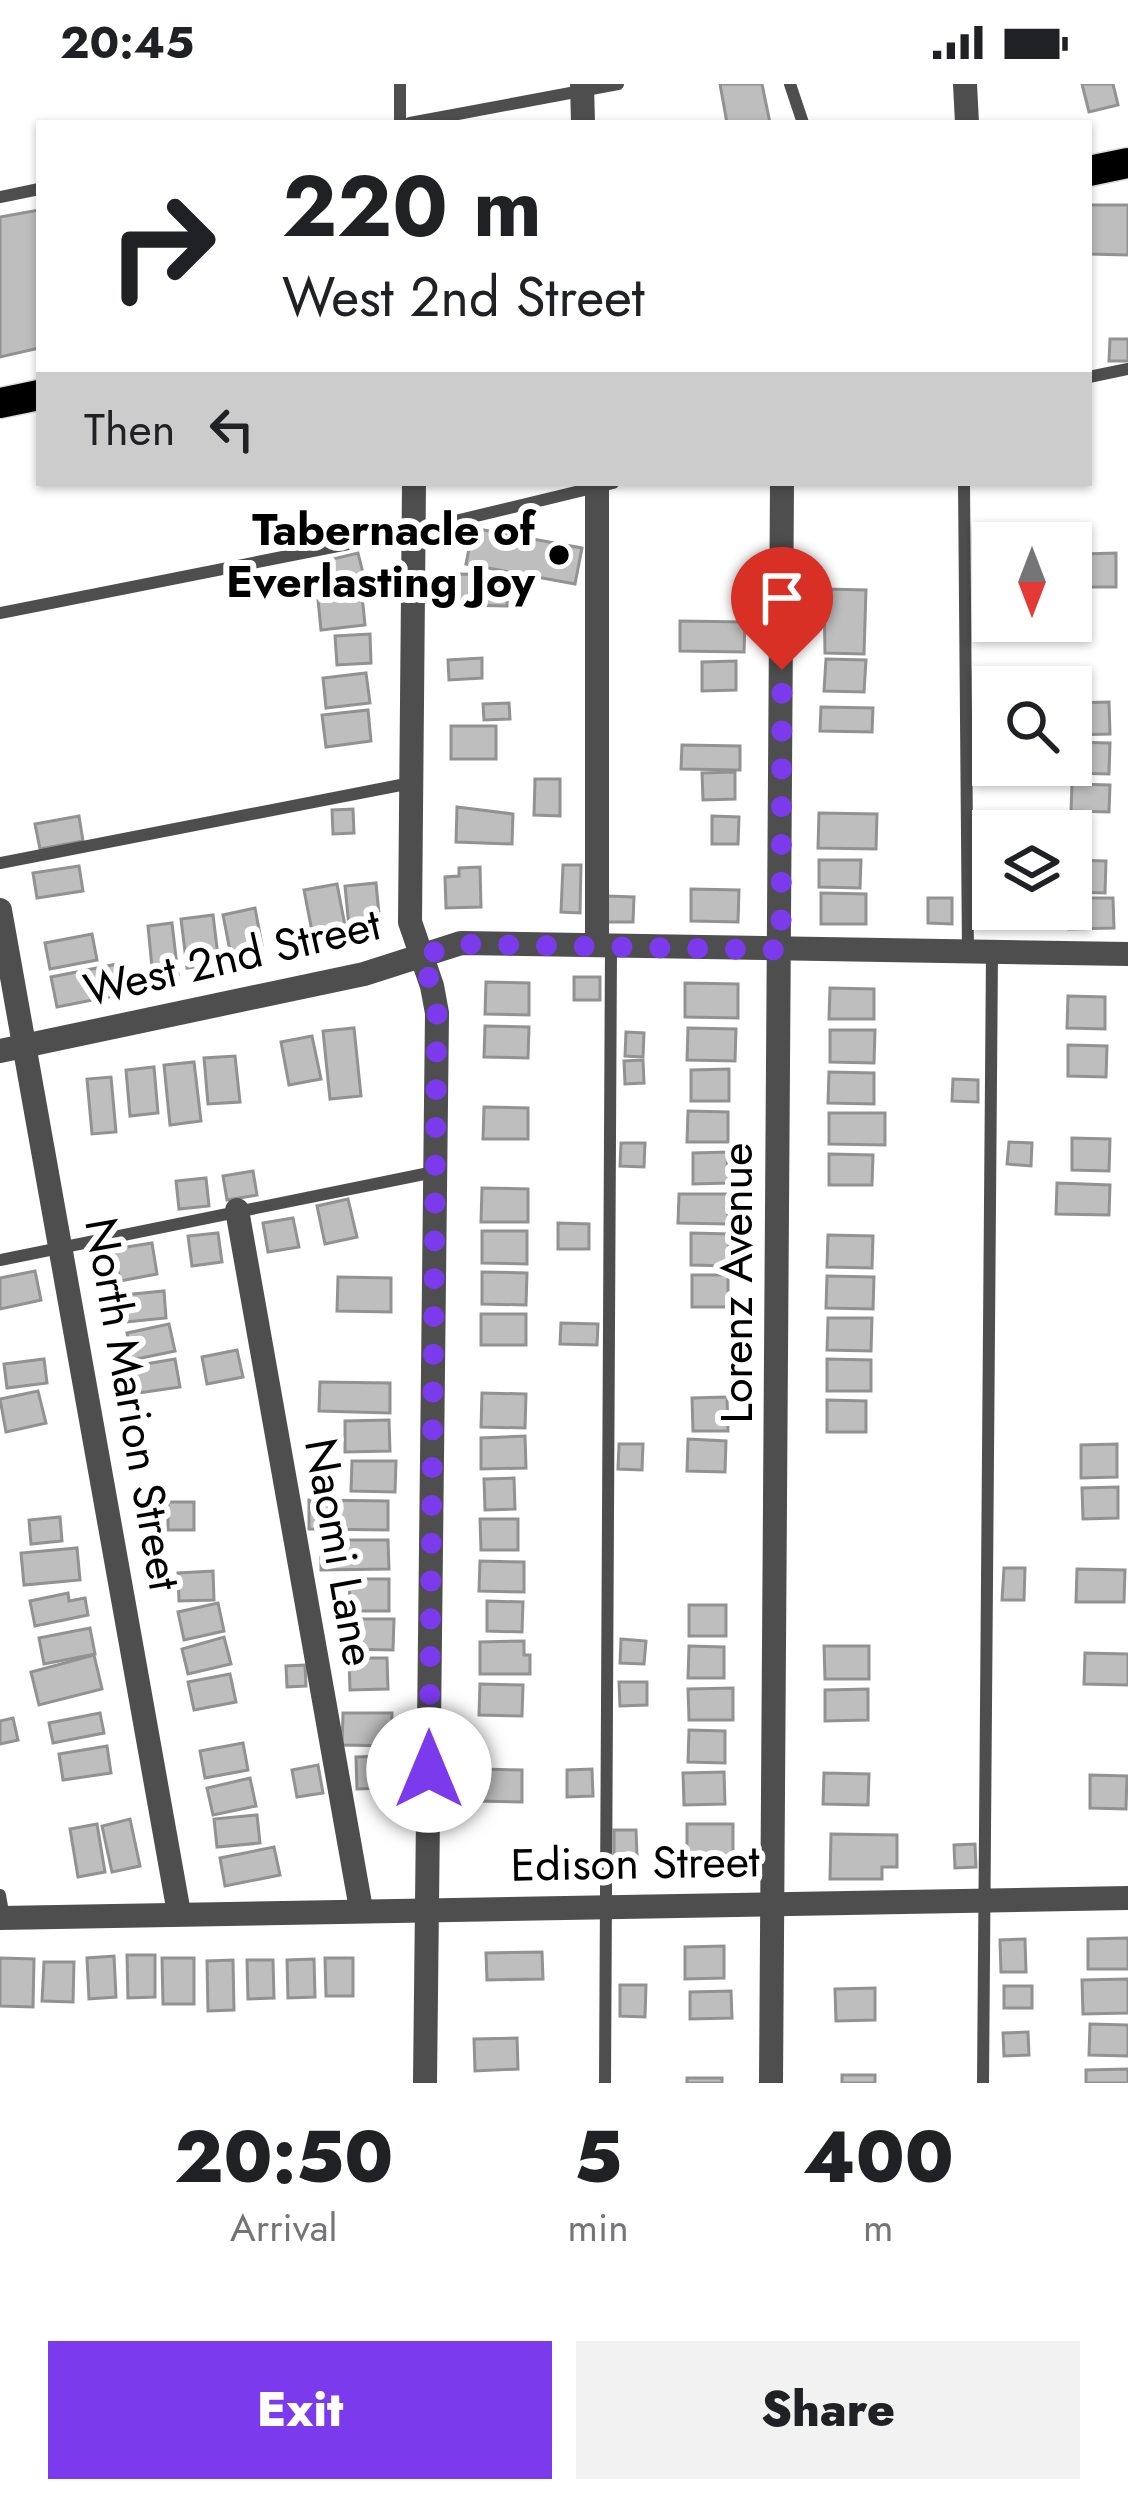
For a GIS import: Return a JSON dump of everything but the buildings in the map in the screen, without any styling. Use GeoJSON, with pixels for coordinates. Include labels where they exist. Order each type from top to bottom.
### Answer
{"type":"FeatureCollection","features":[{"type":"Feature","properties":{"kind":"main road"},"geometry":{"type":"LineString","coordinates":[[1092,170],[1128,163]]}},
{"type":"Feature","properties":{"kind":"main road"},"geometry":{"type":"LineString","coordinates":[[0,403],[36,395]]}},
{"type":"Feature","properties":{"kind":"street"},"geometry":{"type":"LineString","coordinates":[[964,84],[967,120]]}},
{"type":"Feature","properties":{"kind":"street"},"geometry":{"type":"LineString","coordinates":[[582,88],[583,120]]}},
{"type":"Feature","properties":{"kind":"street"},"geometry":{"type":"LineString","coordinates":[[414,486],[410,922],[437,1013],[425,2083]]}},
{"type":"Feature","properties":{"kind":"street"},"geometry":{"type":"LineString","coordinates":[[604,945],[605,486]]}},
{"type":"Feature","properties":{"kind":"street","name":"Lorenz Avenue"},"geometry":{"type":"LineString","coordinates":[[772,2083],[782,486]]}},
{"type":"Feature","properties":{"kind":"street","name":"North Marion Street"},"geometry":{"type":"LineString","coordinates":[[0,910],[12,1049],[63,1246],[179,1913]]}},
{"type":"Feature","properties":{"kind":"street","name":"West 2nd Street"},"geometry":{"type":"LineString","coordinates":[[12,1049],[364,974],[461,944],[1128,954]]}},
{"type":"Feature","properties":{"kind":"street","name":"Naomi Lane"},"geometry":{"type":"LineString","coordinates":[[237,1210],[361,1909]]}},
{"type":"Feature","properties":{"kind":"street","name":"Edison Street"},"geometry":{"type":"LineString","coordinates":[[1,1910],[179,1913],[1128,1898]]}},
{"type":"Feature","properties":{"kind":"lane"},"geometry":{"type":"LineString","coordinates":[[400,84],[400,120]]}},
{"type":"Feature","properties":{"kind":"lane"},"geometry":{"type":"LineString","coordinates":[[425,120],[618,84]]}},
{"type":"Feature","properties":{"kind":"lane"},"geometry":{"type":"LineString","coordinates":[[790,84],[802,120]]}},
{"type":"Feature","properties":{"kind":"lane"},"geometry":{"type":"LineString","coordinates":[[0,197],[36,190]]}},
{"type":"Feature","properties":{"kind":"lane"},"geometry":{"type":"LineString","coordinates":[[1092,376],[1128,369]]}},
{"type":"Feature","properties":{"kind":"lane"},"geometry":{"type":"LineString","coordinates":[[0,614],[414,531],[601,486]]}},
{"type":"Feature","properties":{"kind":"lane"},"geometry":{"type":"LineString","coordinates":[[964,486],[980,953],[983,2083]]}},
{"type":"Feature","properties":{"kind":"lane"},"geometry":{"type":"LineString","coordinates":[[0,863],[412,783]]}},
{"type":"Feature","properties":{"kind":"lane"},"geometry":{"type":"LineString","coordinates":[[604,945],[604,2083]]}},
{"type":"Feature","properties":{"kind":"lane"},"geometry":{"type":"LineString","coordinates":[[0,1261],[434,1172]]}},
{"type":"Feature","properties":{"kind":"place","name":"Tabernacle of Everlasting Joy"},"geometry":{"type":"Point","coordinates":[559,555]}},
{"type":"Feature","properties":{"kind":"route"},"geometry":{"type":"LineString","coordinates":[[429,1770],[437,1013],[420,956],[461,944],[781,950],[782,670]]}}]}
